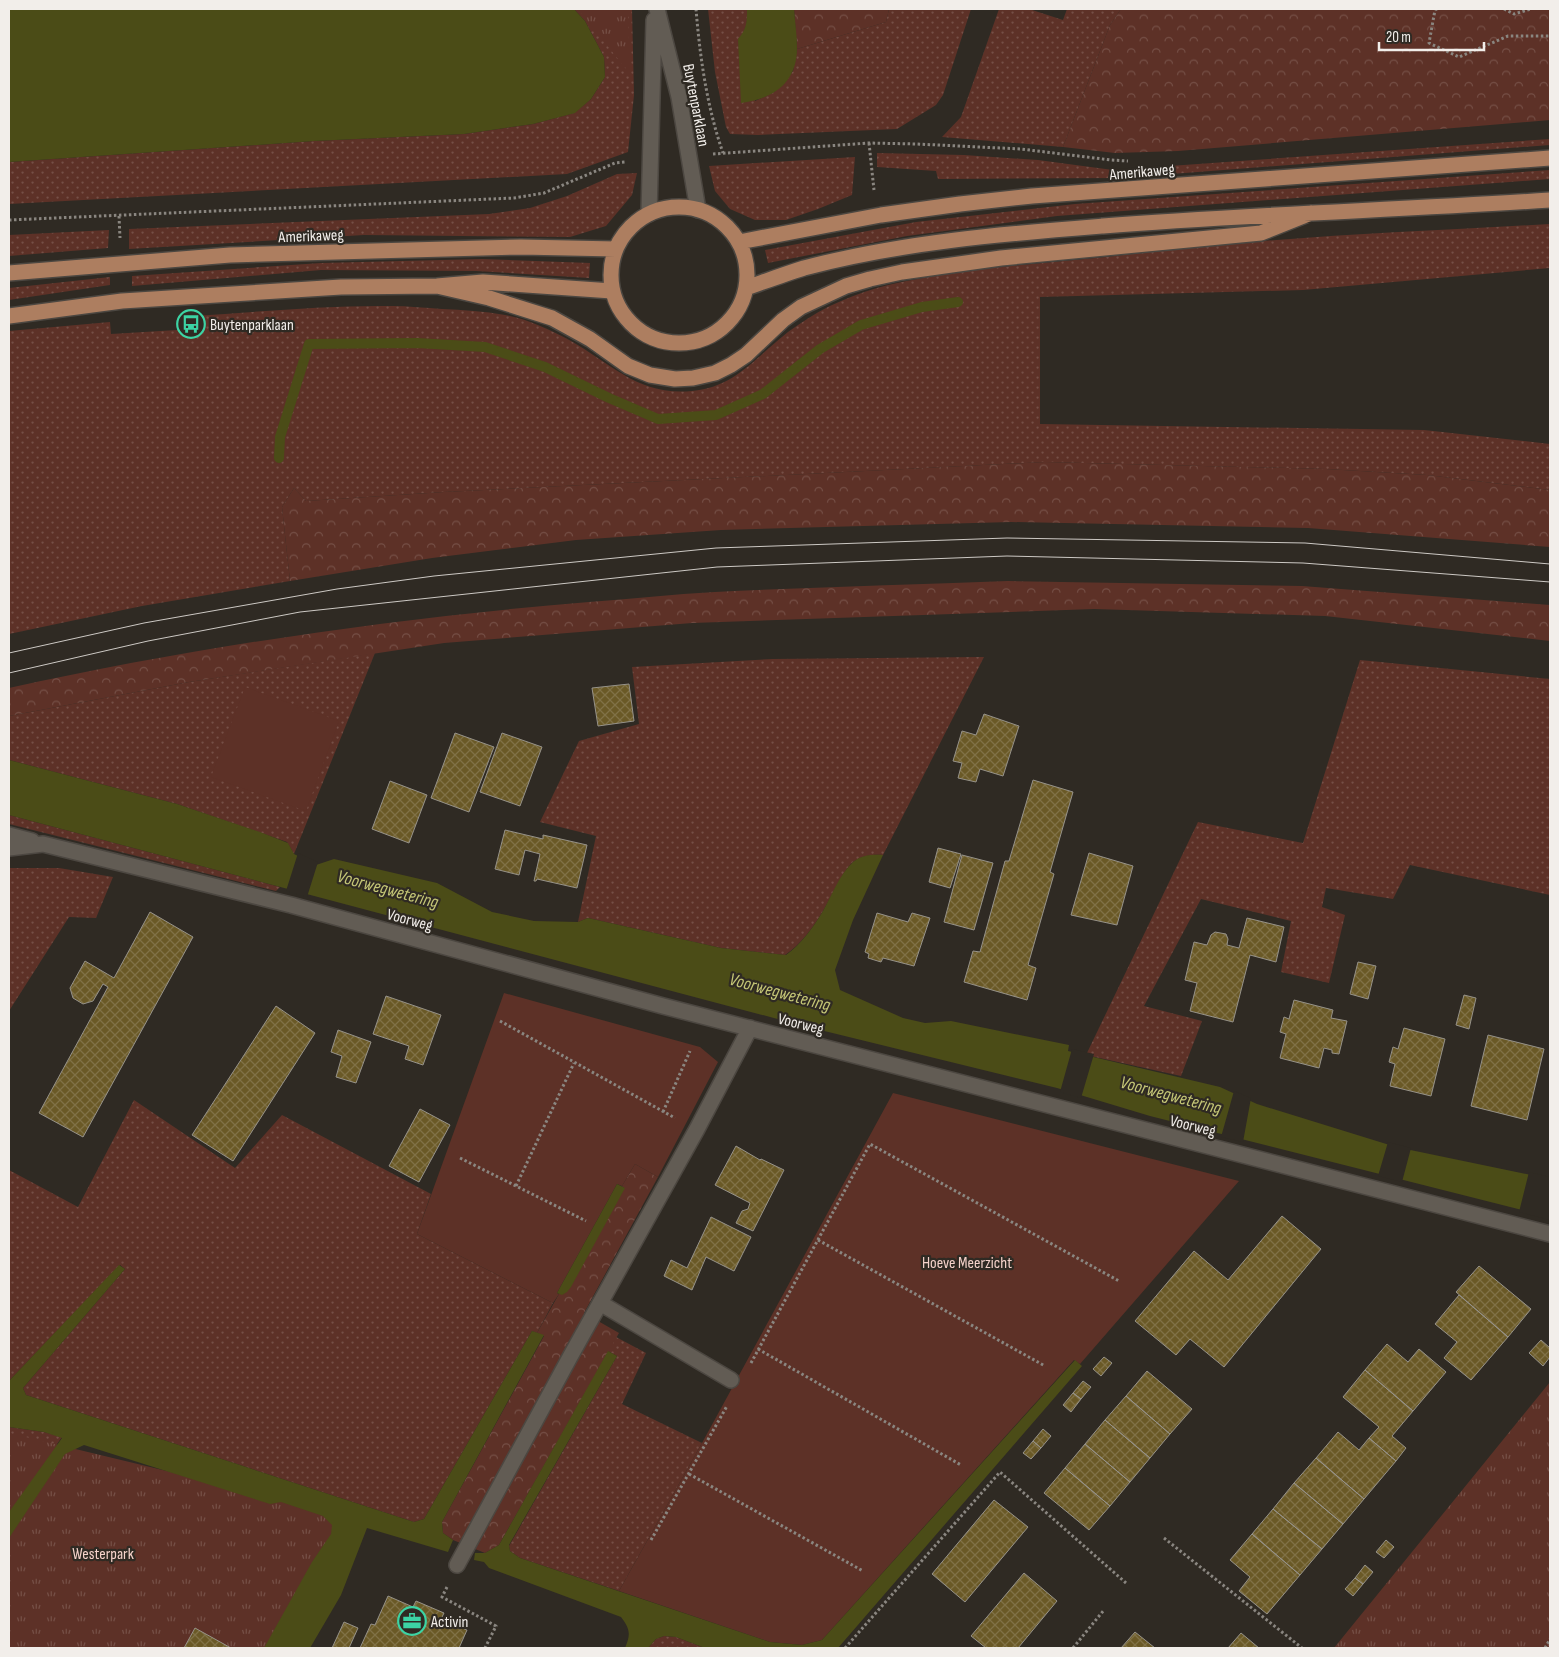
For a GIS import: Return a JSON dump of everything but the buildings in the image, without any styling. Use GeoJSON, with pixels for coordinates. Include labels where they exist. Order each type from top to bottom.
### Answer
{"type":"FeatureCollection","features":[{"type":"Feature","properties":{"kind":"main road","name":"Amerikaweg"},"geometry":{"type":"LineString","coordinates":[[739,242],[881,214],[1023,197],[1550,158]]}},
{"type":"Feature","properties":{"kind":"main road"},"geometry":{"type":"LineString","coordinates":[[746,288],[803,269],[860,255],[996,235],[1210,218],[1550,200]]}},
{"type":"Feature","properties":{"kind":"main road"},"geometry":{"type":"LineString","coordinates":[[673,208],[698,210],[714,217],[728,228],[739,242],[746,265],[746,288],[742,302],[726,325],[714,334],[688,343],[659,341],[634,327],[617,305],[610,277],[616,249],[624,235],[635,223],[649,214],[673,208]]}},
{"type":"Feature","properties":{"kind":"main road"},"geometry":{"type":"LineString","coordinates":[[437,286],[489,298],[552,318],[590,338],[628,366],[650,375],[675,379],[693,378],[715,374],[731,365],[746,355],[783,320],[801,307],[822,296],[870,279],[902,272],[1001,258],[1261,233],[1311,213]]}},
{"type":"Feature","properties":{"kind":"main road","name":"Amerikaweg"},"geometry":{"type":"LineString","coordinates":[[9,273],[230,255],[522,247],[616,249]]}},
{"type":"Feature","properties":{"kind":"main road"},"geometry":{"type":"LineString","coordinates":[[9,316],[122,301],[323,288],[437,286],[483,282],[612,291]]}},
{"type":"Feature","properties":{"kind":"street","name":"Buytenparklaan"},"geometry":{"type":"LineString","coordinates":[[656,9],[679,97],[698,210]]}},
{"type":"Feature","properties":{"kind":"street","name":"Buytenparklaan"},"geometry":{"type":"LineString","coordinates":[[649,214],[656,9]]}},
{"type":"Feature","properties":{"kind":"street","name":"Voorweg"},"geometry":{"type":"LineString","coordinates":[[9,835],[291,905],[750,1028],[1550,1234]]}},
{"type":"Feature","properties":{"kind":"street","name":"Voorweg"},"geometry":{"type":"LineString","coordinates":[[9,848],[43,844]]}},
{"type":"Feature","properties":{"kind":"street"},"geometry":{"type":"LineString","coordinates":[[457,1565],[697,1129],[750,1028]]}},
{"type":"Feature","properties":{"kind":"street"},"geometry":{"type":"LineString","coordinates":[[600,1303],[731,1380]]}},
{"type":"Feature","properties":{"kind":"path","name":"Buytenparklaan"},"geometry":{"type":"LineString","coordinates":[[696,9],[699,55],[715,130],[723,154]]}},
{"type":"Feature","properties":{"kind":"path"},"geometry":{"type":"LineString","coordinates":[[1437,9],[1435,10],[1429,43],[1459,57],[1508,36],[1550,36]]}},
{"type":"Feature","properties":{"kind":"path"},"geometry":{"type":"LineString","coordinates":[[1504,9],[1514,14],[1531,9]]}},
{"type":"Feature","properties":{"kind":"path"},"geometry":{"type":"LineString","coordinates":[[689,157],[869,143],[1021,149],[1129,161]]}},
{"type":"Feature","properties":{"kind":"path"},"geometry":{"type":"LineString","coordinates":[[869,143],[874,190]]}},
{"type":"Feature","properties":{"kind":"path"},"geometry":{"type":"LineString","coordinates":[[9,220],[514,198],[544,193],[615,163],[651,160]]}},
{"type":"Feature","properties":{"kind":"path"},"geometry":{"type":"LineString","coordinates":[[500,1021],[697,1129]]}},
{"type":"Feature","properties":{"kind":"path"},"geometry":{"type":"LineString","coordinates":[[663,1112],[690,1051]]}},
{"type":"Feature","properties":{"kind":"path"},"geometry":{"type":"LineString","coordinates":[[516,1186],[574,1062]]}},
{"type":"Feature","properties":{"kind":"path"},"geometry":{"type":"LineString","coordinates":[[747,1371],[870,1144],[1119,1281]]}},
{"type":"Feature","properties":{"kind":"path"},"geometry":{"type":"LineString","coordinates":[[460,1158],[586,1221]]}},
{"type":"Feature","properties":{"kind":"path"},"geometry":{"type":"LineString","coordinates":[[818,1240],[1045,1366]]}},
{"type":"Feature","properties":{"kind":"path"},"geometry":{"type":"LineString","coordinates":[[758,1349],[961,1465]]}},
{"type":"Feature","properties":{"kind":"path"},"geometry":{"type":"LineString","coordinates":[[651,1540],[730,1401]]}},
{"type":"Feature","properties":{"kind":"path"},"geometry":{"type":"LineString","coordinates":[[845,1648],[1000,1472],[1126,1583]]}},
{"type":"Feature","properties":{"kind":"path"},"geometry":{"type":"LineString","coordinates":[[689,1474],[863,1570]]}},
{"type":"Feature","properties":{"kind":"path"},"geometry":{"type":"LineString","coordinates":[[1164,1538],[1302,1648]]}},
{"type":"Feature","properties":{"kind":"path"},"geometry":{"type":"LineString","coordinates":[[457,1565],[442,1597],[496,1626],[484,1648]]}},
{"type":"Feature","properties":{"kind":"path"},"geometry":{"type":"LineString","coordinates":[[1073,1648],[1104,1610]]}},
{"type":"Feature","properties":{"kind":"path"},"geometry":{"type":"LineString","coordinates":[[1545,1648],[1550,1639]]}},
{"type":"Feature","properties":{"kind":"green space"},"geometry":{"type":"Polygon","coordinates":[[[574,9],[632,9],[634,95],[628,152],[567,174],[9,204],[9,162],[314,141],[464,134],[533,124],[574,113],[591,99],[605,77],[604,57],[585,21],[574,9]]]}},
{"type":"Feature","properties":{"kind":"green space"},"geometry":{"type":"Polygon","coordinates":[[[578,9],[628,9],[630,74],[578,9]]]}},
{"type":"Feature","properties":{"kind":"green space"},"geometry":{"type":"Polygon","coordinates":[[[708,9],[747,9],[745,31],[755,101],[774,92],[793,71],[797,49],[886,22],[889,9],[971,9],[943,95],[936,105],[897,129],[758,135],[730,134],[726,127],[715,72],[708,9]]]}},
{"type":"Feature","properties":{"kind":"green space"},"geometry":{"type":"Polygon","coordinates":[[[794,9],[889,9],[886,22],[797,49],[794,9]]]}},
{"type":"Feature","properties":{"kind":"green space"},"geometry":{"type":"Polygon","coordinates":[[[999,9],[1029,9],[1063,20],[1067,9],[1121,9],[1110,25],[1063,147],[942,137],[961,117],[999,9]]]}},
{"type":"Feature","properties":{"kind":"green space"},"geometry":{"type":"Polygon","coordinates":[[[1121,9],[1550,9],[1550,120],[1178,151],[1115,153],[1063,147],[1110,25],[1121,9]]]}},
{"type":"Feature","properties":{"kind":"green space"},"geometry":{"type":"Polygon","coordinates":[[[1550,139],[1550,145],[1120,178],[938,179],[936,171],[877,167],[877,153],[964,155],[1038,160],[1113,170],[1550,139]]]}},
{"type":"Feature","properties":{"kind":"green space"},"geometry":{"type":"Polygon","coordinates":[[[855,157],[852,195],[786,220],[755,220],[730,209],[715,191],[709,166],[855,157]]]}},
{"type":"Feature","properties":{"kind":"green space"},"geometry":{"type":"Polygon","coordinates":[[[1550,170],[1550,179],[1057,216],[907,236],[768,263],[765,250],[916,222],[1075,204],[1550,170]]]}},
{"type":"Feature","properties":{"kind":"green space"},"geometry":{"type":"Polygon","coordinates":[[[637,173],[632,195],[606,226],[570,237],[364,235],[129,249],[129,229],[489,214],[530,208],[567,196],[617,174],[637,173]]]}},
{"type":"Feature","properties":{"kind":"green space"},"geometry":{"type":"Polygon","coordinates":[[[1550,224],[1550,268],[1303,290],[1040,297],[1040,424],[1424,430],[1550,444],[1550,490],[1427,475],[1326,469],[1045,462],[444,492],[306,501],[294,488],[282,507],[290,581],[142,606],[9,634],[9,331],[110,322],[111,334],[194,329],[194,316],[293,309],[398,306],[473,311],[513,317],[547,329],[571,341],[641,384],[657,389],[692,391],[709,388],[737,375],[785,335],[808,318],[830,306],[876,288],[915,279],[996,268],[1239,243],[1550,224]]]}},
{"type":"Feature","properties":{"kind":"green space"},"geometry":{"type":"Polygon","coordinates":[[[109,230],[108,248],[9,256],[9,235],[109,230]]]}},
{"type":"Feature","properties":{"kind":"green space"},"geometry":{"type":"Polygon","coordinates":[[[482,259],[590,263],[589,278],[476,271],[321,270],[132,286],[132,276],[321,263],[482,259]]]}},
{"type":"Feature","properties":{"kind":"green space"},"geometry":{"type":"Polygon","coordinates":[[[110,277],[110,285],[9,300],[9,288],[110,277]]]}},
{"type":"Feature","properties":{"kind":"green space"},"geometry":{"type":"Polygon","coordinates":[[[1045,462],[1326,469],[1427,475],[1550,490],[1550,547],[1308,528],[1011,522],[721,530],[576,540],[432,558],[290,581],[282,507],[294,488],[306,501],[444,492],[1045,462]]]}},
{"type":"Feature","properties":{"kind":"green space"},"geometry":{"type":"Polygon","coordinates":[[[1008,581],[1302,586],[1550,605],[1550,641],[1325,616],[1094,609],[692,623],[444,643],[189,682],[9,716],[9,688],[153,659],[370,625],[443,616],[699,593],[1008,581]]]}},
{"type":"Feature","properties":{"kind":"green space"},"geometry":{"type":"Polygon","coordinates":[[[375,653],[294,854],[287,842],[177,804],[9,760],[9,716],[189,682],[375,653]]]}},
{"type":"Feature","properties":{"kind":"green space"},"geometry":{"type":"Polygon","coordinates":[[[984,657],[883,855],[860,858],[849,866],[811,929],[785,955],[721,948],[588,918],[578,922],[596,836],[540,822],[579,741],[639,724],[632,667],[773,659],[984,657]]]}},
{"type":"Feature","properties":{"kind":"green space"},"geometry":{"type":"Polygon","coordinates":[[[1360,660],[1550,679],[1550,895],[1410,865],[1393,899],[1326,888],[1322,907],[1345,915],[1329,983],[1281,972],[1291,921],[1201,899],[1144,1006],[1202,1021],[1181,1076],[1086,1055],[1198,822],[1303,843],[1360,660]]]}},
{"type":"Feature","properties":{"kind":"green space"},"geometry":{"type":"Polygon","coordinates":[[[245,687],[339,721],[306,811],[211,777],[245,687]]]}},
{"type":"Feature","properties":{"kind":"green space"},"geometry":{"type":"Polygon","coordinates":[[[9,815],[280,887],[276,891],[9,824],[9,815]]]}},
{"type":"Feature","properties":{"kind":"green space"},"geometry":{"type":"Polygon","coordinates":[[[9,868],[59,868],[113,877],[96,918],[69,917],[9,1011],[9,868]]]}},
{"type":"Feature","properties":{"kind":"green space"},"geometry":{"type":"Polygon","coordinates":[[[504,993],[700,1047],[718,1062],[658,1177],[635,1164],[622,1186],[617,1184],[553,1303],[417,1234],[504,993]]]}},
{"type":"Feature","properties":{"kind":"green space","name":"Hoeve Meerzicht"},"geometry":{"type":"Polygon","coordinates":[[[893,1093],[1239,1181],[1080,1364],[1074,1360],[822,1640],[802,1645],[770,1642],[619,1591],[702,1443],[893,1093]]]}},
{"type":"Feature","properties":{"kind":"green space"},"geometry":{"type":"Polygon","coordinates":[[[134,1100],[235,1168],[282,1115],[431,1194],[417,1234],[553,1303],[537,1333],[532,1331],[424,1519],[414,1522],[26,1395],[23,1388],[125,1269],[120,1265],[9,1381],[9,1170],[78,1207],[134,1100]]]}},
{"type":"Feature","properties":{"kind":"green space"},"geometry":{"type":"Polygon","coordinates":[[[635,1164],[658,1177],[584,1313],[619,1333],[499,1545],[485,1553],[453,1540],[443,1533],[442,1522],[544,1336],[537,1333],[624,1188],[622,1186],[635,1164]]]}},
{"type":"Feature","properties":{"kind":"green space"},"geometry":{"type":"Polygon","coordinates":[[[616,1337],[646,1353],[622,1404],[702,1443],[619,1591],[520,1558],[510,1551],[509,1546],[617,1356],[608,1351],[616,1337]]]}},
{"type":"Feature","properties":{"kind":"green space"},"geometry":{"type":"Polygon","coordinates":[[[1550,1382],[1550,1648],[1334,1648],[1550,1382]]]}},
{"type":"Feature","properties":{"kind":"green space"},"geometry":{"type":"Polygon","coordinates":[[[9,1427],[44,1432],[62,1437],[9,1512],[9,1427]]]}},
{"type":"Feature","properties":{"kind":"green space","name":"Westerpark"},"geometry":{"type":"Polygon","coordinates":[[[9,1433],[358,1517],[273,1648],[9,1648],[9,1433]]]}},
{"type":"Feature","properties":{"kind":"green space"},"geometry":{"type":"Polygon","coordinates":[[[664,1636],[676,1637],[705,1648],[648,1648],[656,1639],[664,1636]]]}},
{"type":"Feature","properties":{"kind":"water"},"geometry":{"type":"Polygon","coordinates":[[[9,9],[574,9],[585,21],[604,57],[605,77],[591,99],[575,113],[533,124],[464,134],[314,141],[9,162],[9,9]]]}},
{"type":"Feature","properties":{"kind":"water"},"geometry":{"type":"Polygon","coordinates":[[[747,9],[794,9],[797,48],[793,71],[781,87],[763,98],[741,103],[738,39],[746,25],[747,9]]]}},
{"type":"Feature","properties":{"kind":"water","name":"Voorwegwetering"},"geometry":{"type":"Polygon","coordinates":[[[9,760],[177,804],[260,832],[288,843],[294,854],[316,865],[334,859],[437,883],[492,912],[534,921],[578,922],[588,918],[721,948],[786,955],[802,941],[811,929],[848,867],[860,858],[883,855],[853,920],[835,970],[840,990],[903,1018],[925,1023],[951,1021],[1069,1045],[1068,1051],[1220,1087],[1257,1104],[1396,1147],[1550,1179],[1550,1217],[1150,1116],[1057,1088],[804,1026],[9,815],[9,760]]]}},
{"type":"Feature","properties":{"kind":"water"},"geometry":{"type":"Polygon","coordinates":[[[617,1184],[625,1188],[571,1287],[562,1295],[557,1293],[617,1184]]]}},
{"type":"Feature","properties":{"kind":"water"},"geometry":{"type":"Polygon","coordinates":[[[119,1265],[125,1269],[23,1388],[26,1395],[414,1522],[424,1519],[532,1331],[544,1335],[442,1522],[443,1533],[453,1540],[448,1552],[367,1528],[341,1595],[310,1648],[264,1648],[312,1562],[331,1534],[332,1525],[323,1516],[281,1502],[270,1504],[84,1445],[65,1454],[9,1538],[9,1512],[62,1438],[44,1432],[9,1427],[9,1381],[119,1265]]]}},
{"type":"Feature","properties":{"kind":"water"},"geometry":{"type":"Polygon","coordinates":[[[608,1351],[617,1356],[509,1545],[510,1551],[520,1558],[770,1642],[802,1645],[822,1640],[1075,1360],[1082,1366],[838,1648],[705,1648],[676,1637],[664,1636],[656,1639],[648,1648],[625,1648],[629,1632],[621,1617],[489,1568],[484,1562],[474,1560],[475,1553],[485,1553],[499,1545],[608,1351]]]}},
{"type":"Feature","properties":{"kind":"pier"},"geometry":{"type":"Polygon","coordinates":[[[298,853],[318,862],[307,897],[286,891],[298,853]]]}},
{"type":"Feature","properties":{"kind":"pier"},"geometry":{"type":"Polygon","coordinates":[[[1072,1049],[1094,1054],[1081,1098],[1060,1092],[1072,1049]]]}},
{"type":"Feature","properties":{"kind":"pier"},"geometry":{"type":"Polygon","coordinates":[[[1234,1091],[1251,1098],[1243,1142],[1221,1137],[1234,1091]]]}},
{"type":"Feature","properties":{"kind":"pier"},"geometry":{"type":"Polygon","coordinates":[[[1388,1142],[1411,1148],[1402,1182],[1378,1176],[1388,1142]]]}},
{"type":"Feature","properties":{"kind":"pier"},"geometry":{"type":"Polygon","coordinates":[[[1529,1172],[1550,1177],[1550,1220],[1519,1212],[1529,1172]]]}},
{"type":"Feature","properties":{"kind":"waterway"},"geometry":{"type":"LineString","coordinates":[[279,458],[280,437],[309,344],[417,343],[485,347],[545,367],[658,419],[716,415],[763,394],[820,349],[861,325],[922,307],[958,302]]}},
{"type":"Feature","properties":{"kind":"tram line"},"geometry":{"type":"LineString","coordinates":[[9,653],[144,623],[337,589],[434,576],[716,548],[1007,538],[1305,543],[1550,564]]}},
{"type":"Feature","properties":{"kind":"tram line"},"geometry":{"type":"LineString","coordinates":[[9,673],[148,641],[300,612],[717,567],[1007,556],[1303,563],[1550,582]]}},
{"type":"Feature","properties":{"kind":"place","name":"Buytenparklaan"},"geometry":{"type":"Point","coordinates":[191,324]}},
{"type":"Feature","properties":{"kind":"place","name":"Activin"},"geometry":{"type":"Point","coordinates":[412,1621]}}]}
